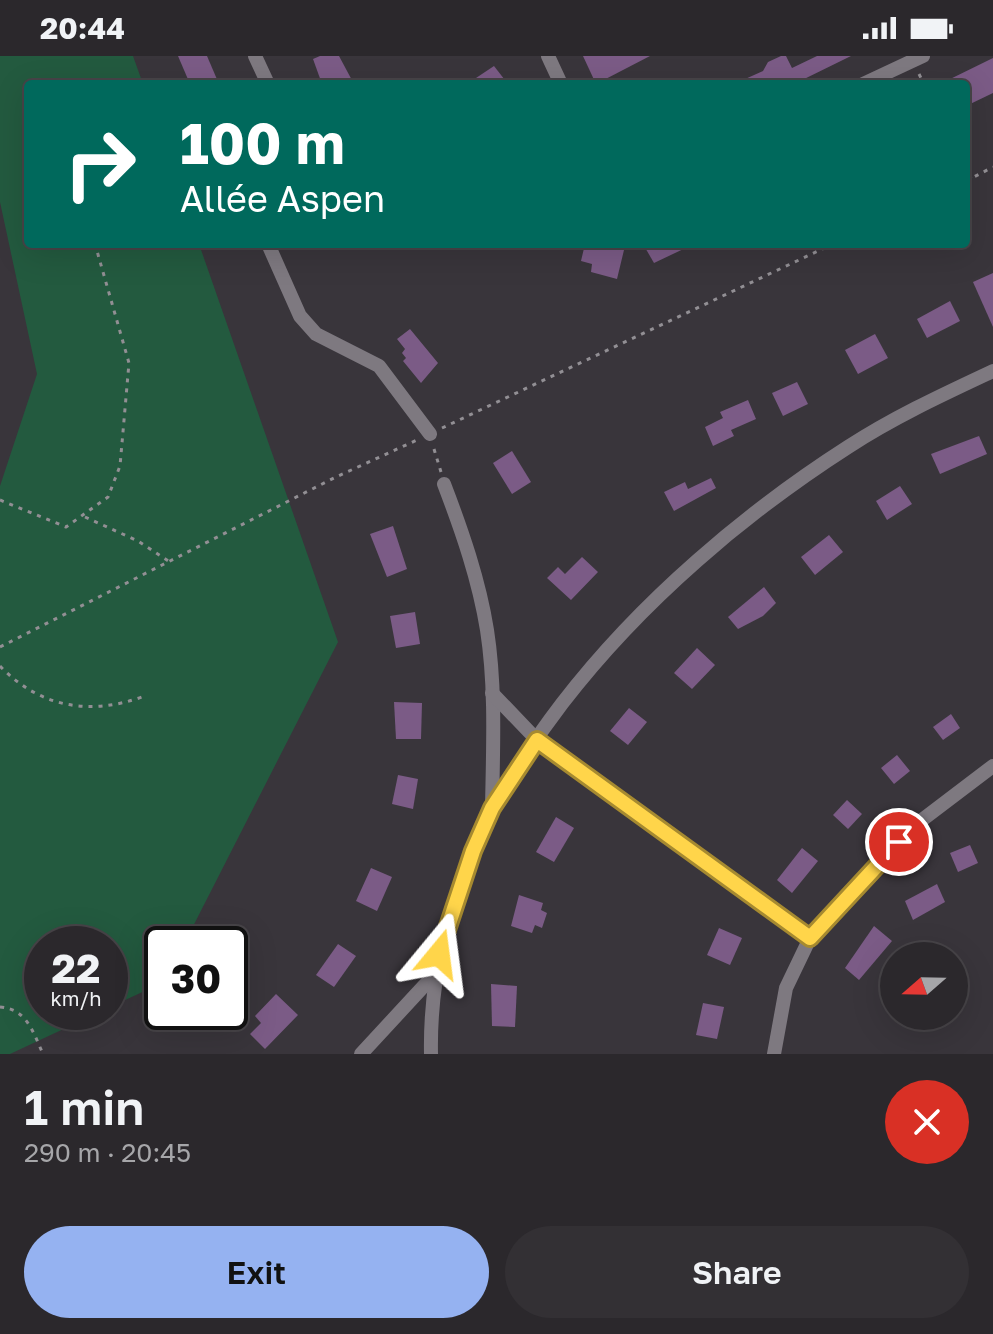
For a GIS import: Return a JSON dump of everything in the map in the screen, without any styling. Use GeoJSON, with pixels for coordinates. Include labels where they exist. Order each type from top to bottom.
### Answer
{"type":"FeatureCollection","features":[{"type":"Feature","properties":{"kind":"street"},"geometry":{"type":"LineString","coordinates":[[255,56],[266,80]]}},
{"type":"Feature","properties":{"kind":"street"},"geometry":{"type":"LineString","coordinates":[[548,56],[559,80]]}},
{"type":"Feature","properties":{"kind":"street"},"geometry":{"type":"LineString","coordinates":[[872,80],[923,56]]}},
{"type":"Feature","properties":{"kind":"street"},"geometry":{"type":"LineString","coordinates":[[270,248],[300,316],[316,334],[379,366],[430,434]]}},
{"type":"Feature","properties":{"kind":"street"},"geometry":{"type":"LineString","coordinates":[[431,1054],[434,975],[443,934],[492,808],[537,740],[583,679],[675,583],[726,538],[848,447],[924,403],[993,371]]}},
{"type":"Feature","properties":{"kind":"street"},"geometry":{"type":"LineString","coordinates":[[444,484],[460,527],[487,630],[492,693],[492,808]]}},
{"type":"Feature","properties":{"kind":"street"},"geometry":{"type":"LineString","coordinates":[[492,693],[537,740],[810,938]]}},
{"type":"Feature","properties":{"kind":"street"},"geometry":{"type":"LineString","coordinates":[[774,1054],[786,988],[810,938],[914,826],[993,766]]}},
{"type":"Feature","properties":{"kind":"street"},"geometry":{"type":"LineString","coordinates":[[361,1054],[434,975]]}},
{"type":"Feature","properties":{"kind":"path"},"geometry":{"type":"LineString","coordinates":[[970,179],[993,167]]}},
{"type":"Feature","properties":{"kind":"path"},"geometry":{"type":"LineString","coordinates":[[0,500],[66,527],[108,497],[120,466],[129,363],[96,248]]}},
{"type":"Feature","properties":{"kind":"path"},"geometry":{"type":"LineString","coordinates":[[0,647],[336,477],[825,248]]}},
{"type":"Feature","properties":{"kind":"path"},"geometry":{"type":"LineString","coordinates":[[430,434],[444,484]]}},
{"type":"Feature","properties":{"kind":"path"},"geometry":{"type":"LineString","coordinates":[[83,516],[138,541],[170,562]]}},
{"type":"Feature","properties":{"kind":"path"},"geometry":{"type":"LineString","coordinates":[[0,666],[20,687],[71,708],[116,706],[142,697]]}},
{"type":"Feature","properties":{"kind":"path"},"geometry":{"type":"LineString","coordinates":[[0,1007],[11,1008],[25,1016],[43,1054]]}},
{"type":"Feature","properties":{"kind":"green space"},"geometry":{"type":"Polygon","coordinates":[[[0,56],[133,56],[142,80],[24,80],[24,248],[200,248],[338,642],[193,926],[144,926],[144,991],[128,999],[128,926],[24,926],[24,1030],[61,1030],[10,1054],[0,1054],[0,486],[37,374],[0,202],[0,56]]]}},
{"type":"Feature","properties":{"kind":"building"},"geometry":{"type":"Polygon","coordinates":[[[178,56],[207,56],[217,80],[188,80],[178,56]]]}},
{"type":"Feature","properties":{"kind":"building"},"geometry":{"type":"Polygon","coordinates":[[[339,56],[352,80],[321,80],[313,59],[339,56]]]}},
{"type":"Feature","properties":{"kind":"building"},"geometry":{"type":"Polygon","coordinates":[[[583,56],[650,56],[604,80],[594,80],[583,56]]]}},
{"type":"Feature","properties":{"kind":"building"},"geometry":{"type":"Polygon","coordinates":[[[786,56],[792,68],[817,56],[851,56],[802,80],[743,80],[763,71],[768,62],[786,56]]]}},
{"type":"Feature","properties":{"kind":"building"},"geometry":{"type":"Polygon","coordinates":[[[993,58],[993,93],[970,104],[970,80],[948,80],[993,58]]]}},
{"type":"Feature","properties":{"kind":"building"},"geometry":{"type":"Polygon","coordinates":[[[494,66],[505,80],[473,80],[494,66]]]}},
{"type":"Feature","properties":{"kind":"building"},"geometry":{"type":"Polygon","coordinates":[[[584,248],[624,250],[617,279],[591,272],[592,264],[581,261],[584,248]]]}},
{"type":"Feature","properties":{"kind":"building"},"geometry":{"type":"Polygon","coordinates":[[[645,248],[686,248],[654,263],[645,248]]]}},
{"type":"Feature","properties":{"kind":"building"},"geometry":{"type":"Polygon","coordinates":[[[993,273],[993,327],[973,282],[993,273]]]}},
{"type":"Feature","properties":{"kind":"building"},"geometry":{"type":"Polygon","coordinates":[[[950,301],[960,321],[927,338],[917,319],[950,301]]]}},
{"type":"Feature","properties":{"kind":"building"},"geometry":{"type":"Polygon","coordinates":[[[410,329],[438,363],[421,383],[403,361],[406,358],[402,353],[405,349],[397,339],[410,329]]]}},
{"type":"Feature","properties":{"kind":"building"},"geometry":{"type":"Polygon","coordinates":[[[875,334],[888,358],[858,374],[845,350],[875,334]]]}},
{"type":"Feature","properties":{"kind":"building"},"geometry":{"type":"Polygon","coordinates":[[[797,382],[808,404],[783,416],[772,393],[797,382]]]}},
{"type":"Feature","properties":{"kind":"building"},"geometry":{"type":"Polygon","coordinates":[[[748,400],[756,419],[731,430],[734,436],[713,446],[705,427],[723,418],[720,412],[748,400]]]}},
{"type":"Feature","properties":{"kind":"building"},"geometry":{"type":"Polygon","coordinates":[[[979,436],[987,454],[940,474],[931,454],[979,436]]]}},
{"type":"Feature","properties":{"kind":"building"},"geometry":{"type":"Polygon","coordinates":[[[512,451],[531,482],[512,494],[493,463],[512,451]]]}},
{"type":"Feature","properties":{"kind":"building"},"geometry":{"type":"Polygon","coordinates":[[[711,478],[716,488],[674,511],[664,492],[685,482],[688,489],[711,478]]]}},
{"type":"Feature","properties":{"kind":"building"},"geometry":{"type":"Polygon","coordinates":[[[900,486],[912,504],[887,520],[876,501],[900,486]]]}},
{"type":"Feature","properties":{"kind":"building"},"geometry":{"type":"Polygon","coordinates":[[[393,526],[407,569],[387,577],[370,534],[393,526]]]}},
{"type":"Feature","properties":{"kind":"building"},"geometry":{"type":"Polygon","coordinates":[[[829,535],[843,552],[815,575],[801,557],[829,535]]]}},
{"type":"Feature","properties":{"kind":"building"},"geometry":{"type":"Polygon","coordinates":[[[582,557],[598,572],[571,600],[547,578],[558,567],[565,574],[582,557]]]}},
{"type":"Feature","properties":{"kind":"building"},"geometry":{"type":"Polygon","coordinates":[[[764,587],[776,603],[763,616],[738,629],[728,617],[764,587]]]}},
{"type":"Feature","properties":{"kind":"building"},"geometry":{"type":"Polygon","coordinates":[[[415,612],[420,644],[396,648],[390,616],[415,612]]]}},
{"type":"Feature","properties":{"kind":"building"},"geometry":{"type":"Polygon","coordinates":[[[697,648],[715,665],[692,689],[674,673],[697,648]]]}},
{"type":"Feature","properties":{"kind":"building"},"geometry":{"type":"Polygon","coordinates":[[[394,702],[422,703],[421,739],[396,739],[394,702]]]}},
{"type":"Feature","properties":{"kind":"building"},"geometry":{"type":"Polygon","coordinates":[[[629,708],[647,722],[628,745],[610,731],[629,708]]]}},
{"type":"Feature","properties":{"kind":"building"},"geometry":{"type":"Polygon","coordinates":[[[951,714],[960,728],[943,740],[933,727],[951,714]]]}},
{"type":"Feature","properties":{"kind":"building"},"geometry":{"type":"Polygon","coordinates":[[[897,755],[910,771],[894,784],[881,768],[897,755]]]}},
{"type":"Feature","properties":{"kind":"building"},"geometry":{"type":"Polygon","coordinates":[[[398,775],[418,779],[413,809],[392,804],[398,775]]]}},
{"type":"Feature","properties":{"kind":"building"},"geometry":{"type":"Polygon","coordinates":[[[847,800],[862,814],[848,829],[833,815],[847,800]]]}},
{"type":"Feature","properties":{"kind":"building"},"geometry":{"type":"Polygon","coordinates":[[[556,817],[574,828],[554,862],[536,852],[556,817]]]}},
{"type":"Feature","properties":{"kind":"building"},"geometry":{"type":"Polygon","coordinates":[[[970,845],[978,863],[958,872],[950,853],[970,845]]]}},
{"type":"Feature","properties":{"kind":"building"},"geometry":{"type":"Polygon","coordinates":[[[802,848],[818,861],[792,893],[777,880],[802,848]]]}},
{"type":"Feature","properties":{"kind":"building"},"geometry":{"type":"Polygon","coordinates":[[[371,868],[392,877],[377,911],[356,901],[371,868]]]}},
{"type":"Feature","properties":{"kind":"building"},"geometry":{"type":"Polygon","coordinates":[[[937,884],[945,902],[913,920],[905,901],[937,884]]]}},
{"type":"Feature","properties":{"kind":"building"},"geometry":{"type":"Polygon","coordinates":[[[519,895],[543,903],[541,910],[547,913],[542,928],[535,925],[532,933],[511,926],[519,895]]]}},
{"type":"Feature","properties":{"kind":"building"},"geometry":{"type":"Polygon","coordinates":[[[874,926],[892,941],[880,942],[880,955],[859,980],[845,968],[874,926]]]}},
{"type":"Feature","properties":{"kind":"building"},"geometry":{"type":"Polygon","coordinates":[[[719,928],[742,938],[730,965],[707,955],[719,928]]]}},
{"type":"Feature","properties":{"kind":"building"},"geometry":{"type":"Polygon","coordinates":[[[338,944],[356,956],[334,987],[316,975],[338,944]]]}},
{"type":"Feature","properties":{"kind":"building"},"geometry":{"type":"Polygon","coordinates":[[[491,984],[517,986],[515,1027],[492,1026],[491,984]]]}},
{"type":"Feature","properties":{"kind":"building"},"geometry":{"type":"Polygon","coordinates":[[[276,994],[298,1015],[265,1049],[250,1034],[261,1023],[255,1016],[276,994]]]}},
{"type":"Feature","properties":{"kind":"building"},"geometry":{"type":"Polygon","coordinates":[[[703,1003],[724,1007],[717,1039],[696,1035],[703,1003]]]}},
{"type":"Feature","properties":{"kind":"route"},"geometry":{"type":"LineString","coordinates":[[439,954],[443,934],[473,851],[492,808],[537,740],[810,938],[899,842]]}}]}
